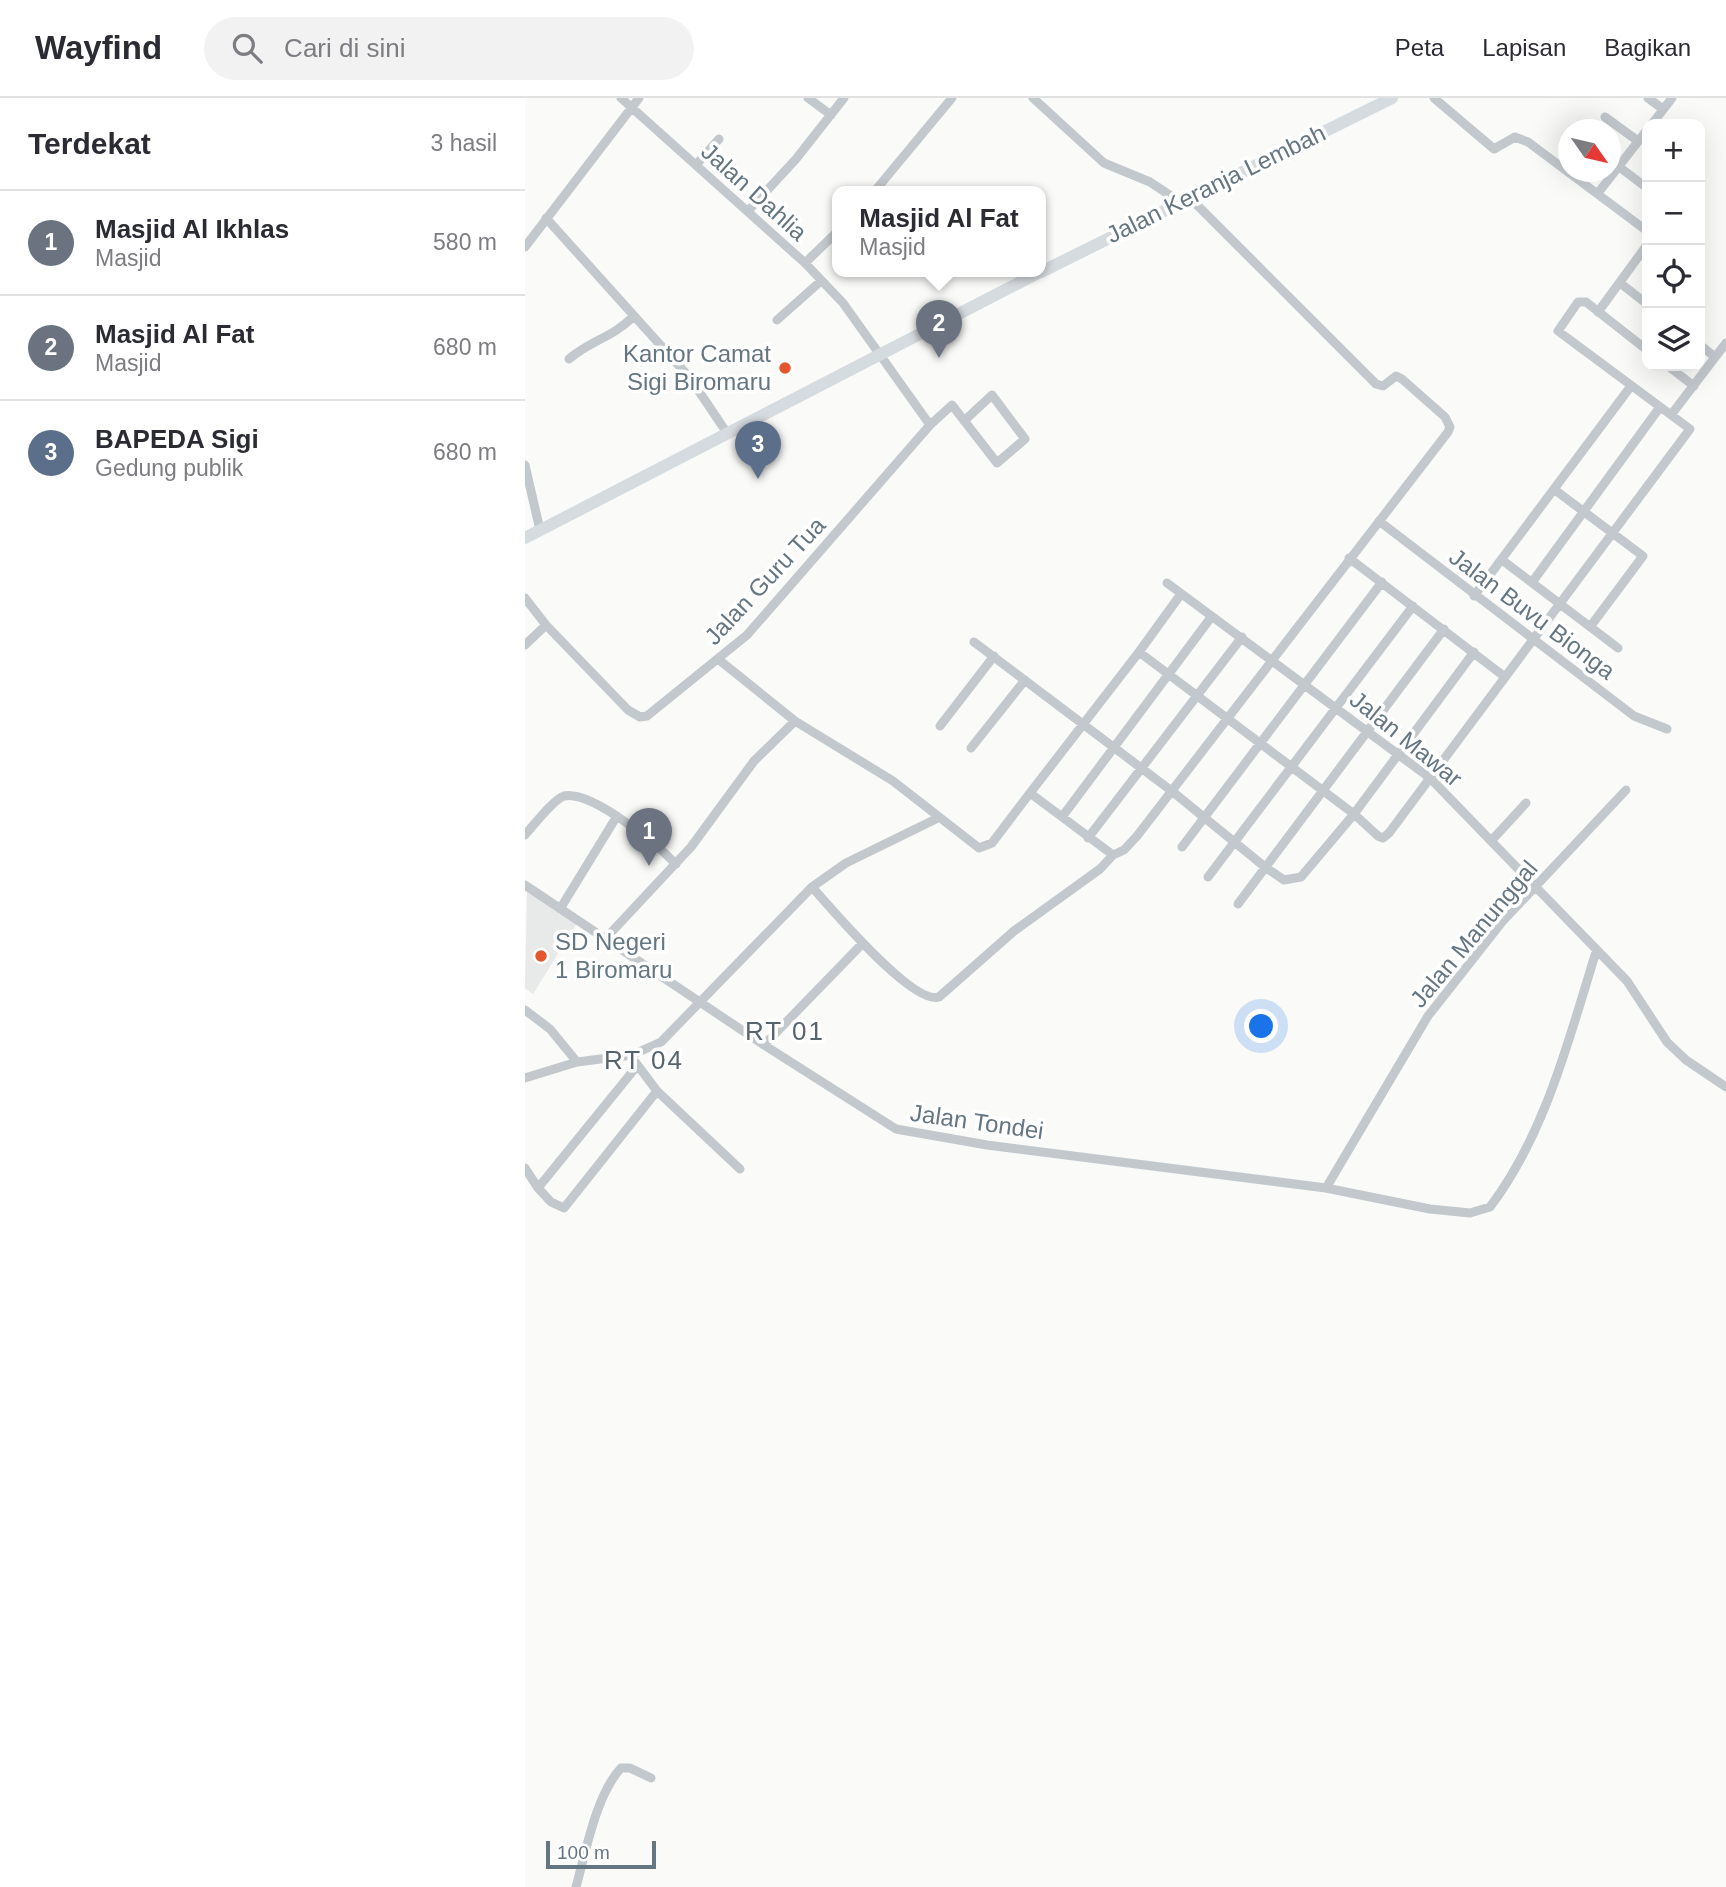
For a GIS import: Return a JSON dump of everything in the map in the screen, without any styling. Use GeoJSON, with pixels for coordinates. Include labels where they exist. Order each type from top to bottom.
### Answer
{"type":"FeatureCollection","features":[{"type":"Feature","properties":{"kind":"main road","name":"Jalan Keranja Lembah"},"geometry":{"type":"LineString","coordinates":[[1046,269],[1392,98]]}},
{"type":"Feature","properties":{"kind":"main road","name":"Jalan Keranja Lembah"},"geometry":{"type":"LineString","coordinates":[[525,538],[1030,277]]}},
{"type":"Feature","properties":{"kind":"street","name":"Jalan Dahlia"},"geometry":{"type":"LineString","coordinates":[[621,98],[805,263],[843,303],[878,356]]}},
{"type":"Feature","properties":{"kind":"street"},"geometry":{"type":"LineString","coordinates":[[525,247],[639,98]]}},
{"type":"Feature","properties":{"kind":"street"},"geometry":{"type":"LineString","coordinates":[[808,98],[831,115]]}},
{"type":"Feature","properties":{"kind":"street"},"geometry":{"type":"LineString","coordinates":[[748,211],[844,98]]}},
{"type":"Feature","properties":{"kind":"street"},"geometry":{"type":"LineString","coordinates":[[879,186],[952,98]]}},
{"type":"Feature","properties":{"kind":"street"},"geometry":{"type":"LineString","coordinates":[[812,887],[863,943],[921,995],[932,999],[939,997],[1014,931],[1124,850],[1173,792],[1349,558],[1448,432],[1448,421],[1402,379],[1396,376],[1383,386],[1376,384],[1185,199],[1104,163],[1033,98]]}},
{"type":"Feature","properties":{"kind":"street"},"geometry":{"type":"LineString","coordinates":[[1434,98],[1494,149],[1511,137],[1521,139],[1642,227]]}},
{"type":"Feature","properties":{"kind":"street"},"geometry":{"type":"LineString","coordinates":[[1648,98],[1663,109]]}},
{"type":"Feature","properties":{"kind":"street"},"geometry":{"type":"LineString","coordinates":[[1656,119],[1672,98]]}},
{"type":"Feature","properties":{"kind":"street"},"geometry":{"type":"LineString","coordinates":[[1605,117],[1638,141]]}},
{"type":"Feature","properties":{"kind":"street"},"geometry":{"type":"LineString","coordinates":[[1621,162],[1642,137]]}},
{"type":"Feature","properties":{"kind":"street"},"geometry":{"type":"LineString","coordinates":[[696,165],[719,139]]}},
{"type":"Feature","properties":{"kind":"street"},"geometry":{"type":"LineString","coordinates":[[1621,168],[1642,184]]}},
{"type":"Feature","properties":{"kind":"street"},"geometry":{"type":"LineString","coordinates":[[1598,193],[1606,182]]}},
{"type":"Feature","properties":{"kind":"street"},"geometry":{"type":"LineString","coordinates":[[546,218],[690,378],[727,433]]}},
{"type":"Feature","properties":{"kind":"street"},"geometry":{"type":"LineString","coordinates":[[805,263],[832,238]]}},
{"type":"Feature","properties":{"kind":"street"},"geometry":{"type":"LineString","coordinates":[[1598,312],[1642,260]]}},
{"type":"Feature","properties":{"kind":"street"},"geometry":{"type":"LineString","coordinates":[[777,320],[821,281]]}},
{"type":"Feature","properties":{"kind":"street"},"geometry":{"type":"LineString","coordinates":[[1620,283],[1642,300]]}},
{"type":"Feature","properties":{"kind":"street"},"geometry":{"type":"LineString","coordinates":[[1139,652],[1383,838],[1614,534],[1690,429],[1559,331],[1578,302],[1586,302],[1642,346]]}},
{"type":"Feature","properties":{"kind":"street"},"geometry":{"type":"LineString","coordinates":[[569,359],[583,347],[615,334],[634,316]]}},
{"type":"Feature","properties":{"kind":"street"},"geometry":{"type":"LineString","coordinates":[[1671,415],[1726,343]]}},
{"type":"Feature","properties":{"kind":"street"},"geometry":{"type":"LineString","coordinates":[[1705,349],[1715,357]]}},
{"type":"Feature","properties":{"kind":"street"},"geometry":{"type":"LineString","coordinates":[[878,356],[930,425]]}},
{"type":"Feature","properties":{"kind":"street"},"geometry":{"type":"LineString","coordinates":[[1674,371],[1694,386]]}},
{"type":"Feature","properties":{"kind":"street"},"geometry":{"type":"LineString","coordinates":[[1474,596],[1631,386]]}},
{"type":"Feature","properties":{"kind":"street"},"geometry":{"type":"LineString","coordinates":[[992,395],[1025,439],[997,463],[964,421],[992,395]]}},
{"type":"Feature","properties":{"kind":"street","name":"Jalan Guru Tua"},"geometry":{"type":"LineString","coordinates":[[525,598],[546,625],[628,710],[641,718],[653,714],[718,659],[780,600],[930,425],[952,405],[964,421]]}},
{"type":"Feature","properties":{"kind":"street"},"geometry":{"type":"LineString","coordinates":[[1533,580],[1660,407]]}},
{"type":"Feature","properties":{"kind":"street"},"geometry":{"type":"LineString","coordinates":[[525,465],[540,530]]}},
{"type":"Feature","properties":{"kind":"street"},"geometry":{"type":"LineString","coordinates":[[1555,490],[1643,556],[1590,627]]}},
{"type":"Feature","properties":{"kind":"street","name":"Jalan Buvu Bionga"},"geometry":{"type":"LineString","coordinates":[[1379,521],[1634,716],[1667,729]]}},
{"type":"Feature","properties":{"kind":"street"},"geometry":{"type":"LineString","coordinates":[[1349,558],[1505,677]]}},
{"type":"Feature","properties":{"kind":"street"},"geometry":{"type":"LineString","coordinates":[[1502,560],[1533,580],[1618,648]]}},
{"type":"Feature","properties":{"kind":"street"},"geometry":{"type":"LineString","coordinates":[[1182,847],[1382,582]]}},
{"type":"Feature","properties":{"kind":"street","name":"Jalan Mawar"},"geometry":{"type":"LineString","coordinates":[[1167,583],[1430,778],[1627,981],[1667,1042],[1686,1060],[1726,1087]]}},
{"type":"Feature","properties":{"kind":"street"},"geometry":{"type":"LineString","coordinates":[[718,659],[795,721],[894,781],[974,845],[986,847],[1139,652],[1181,594]]}},
{"type":"Feature","properties":{"kind":"street"},"geometry":{"type":"LineString","coordinates":[[1208,877],[1236,844],[1413,606]]}},
{"type":"Feature","properties":{"kind":"street"},"geometry":{"type":"LineString","coordinates":[[1062,817],[1212,616]]}},
{"type":"Feature","properties":{"kind":"street"},"geometry":{"type":"LineString","coordinates":[[525,645],[546,625]]}},
{"type":"Feature","properties":{"kind":"street"},"geometry":{"type":"LineString","coordinates":[[1238,904],[1444,629]]}},
{"type":"Feature","properties":{"kind":"street"},"geometry":{"type":"LineString","coordinates":[[1088,838],[1242,637]]}},
{"type":"Feature","properties":{"kind":"street"},"geometry":{"type":"LineString","coordinates":[[974,642],[1173,792],[1204,820],[1284,880],[1301,877],[1354,814],[1474,652]]}},
{"type":"Feature","properties":{"kind":"street"},"geometry":{"type":"LineString","coordinates":[[940,726],[994,656]]}},
{"type":"Feature","properties":{"kind":"street"},"geometry":{"type":"LineString","coordinates":[[971,748],[1025,680]]}},
{"type":"Feature","properties":{"kind":"street"},"geometry":{"type":"LineString","coordinates":[[605,939],[676,864],[737,782],[795,721]]}},
{"type":"Feature","properties":{"kind":"street","name":"Jalan Manunggal"},"geometry":{"type":"LineString","coordinates":[[1326,1188],[1428,1016],[1502,922],[1626,790]]}},
{"type":"Feature","properties":{"kind":"street"},"geometry":{"type":"LineString","coordinates":[[1030,793],[1114,855]]}},
{"type":"Feature","properties":{"kind":"street"},"geometry":{"type":"LineString","coordinates":[[525,835],[565,796],[617,816],[645,835],[676,864]]}},
{"type":"Feature","properties":{"kind":"street"},"geometry":{"type":"LineString","coordinates":[[1491,841],[1525,803]]}},
{"type":"Feature","properties":{"kind":"street"},"geometry":{"type":"LineString","coordinates":[[560,909],[617,816]]}},
{"type":"Feature","properties":{"kind":"street"},"geometry":{"type":"LineString","coordinates":[[525,1078],[577,1062],[632,1055],[661,1042],[812,887],[846,863],[938,818]]}},
{"type":"Feature","properties":{"kind":"street","name":"Jalan Tondei"},"geometry":{"type":"LineString","coordinates":[[525,885],[764,1045],[901,1131],[1326,1188],[1430,1209],[1470,1213],[1490,1206],[1514,1169],[1547,1101],[1596,952]]}},
{"type":"Feature","properties":{"kind":"street"},"geometry":{"type":"LineString","coordinates":[[764,1045],[863,943]]}},
{"type":"Feature","properties":{"kind":"street"},"geometry":{"type":"LineString","coordinates":[[525,1010],[550,1030],[577,1062]]}},
{"type":"Feature","properties":{"kind":"street"},"geometry":{"type":"LineString","coordinates":[[632,1055],[637,1066],[657,1091],[740,1169]]}},
{"type":"Feature","properties":{"kind":"street"},"geometry":{"type":"LineString","coordinates":[[538,1188],[637,1066]]}},
{"type":"Feature","properties":{"kind":"street"},"geometry":{"type":"LineString","coordinates":[[525,1168],[551,1202],[563,1208],[657,1091]]}},
{"type":"Feature","properties":{"kind":"street"},"geometry":{"type":"LineString","coordinates":[[576,1887],[603,1796],[612,1778],[621,1768],[631,1768],[651,1778]]}},
{"type":"Feature","properties":{"kind":"shaded area","name":"SD Negeri 1 Biromaru"},"geometry":{"type":"Polygon","coordinates":[[[527,891],[577,923],[533,994],[525,988],[527,891]]]}},
{"type":"Feature","properties":{"kind":"place","name":"Masjid Al Fat"},"geometry":{"type":"Point","coordinates":[939,358]}},
{"type":"Feature","properties":{"kind":"place","name":"Kantor Camat Sigi Biromaru"},"geometry":{"type":"Point","coordinates":[785,368]}},
{"type":"Feature","properties":{"kind":"place","name":"BAPEDA Sigi"},"geometry":{"type":"Point","coordinates":[758,479]}},
{"type":"Feature","properties":{"kind":"place","name":"Masjid Al Ikhlas"},"geometry":{"type":"Point","coordinates":[649,866]}},
{"type":"Feature","properties":{"kind":"place","name":"SD Negeri 1 Biromaru"},"geometry":{"type":"Point","coordinates":[541,956]}},
{"type":"Feature","properties":{"kind":"district","name":"RT 01"},"geometry":{"type":"Point","coordinates":[785,1031]}},
{"type":"Feature","properties":{"kind":"district","name":"RT 04"},"geometry":{"type":"Point","coordinates":[644,1060]}}]}
